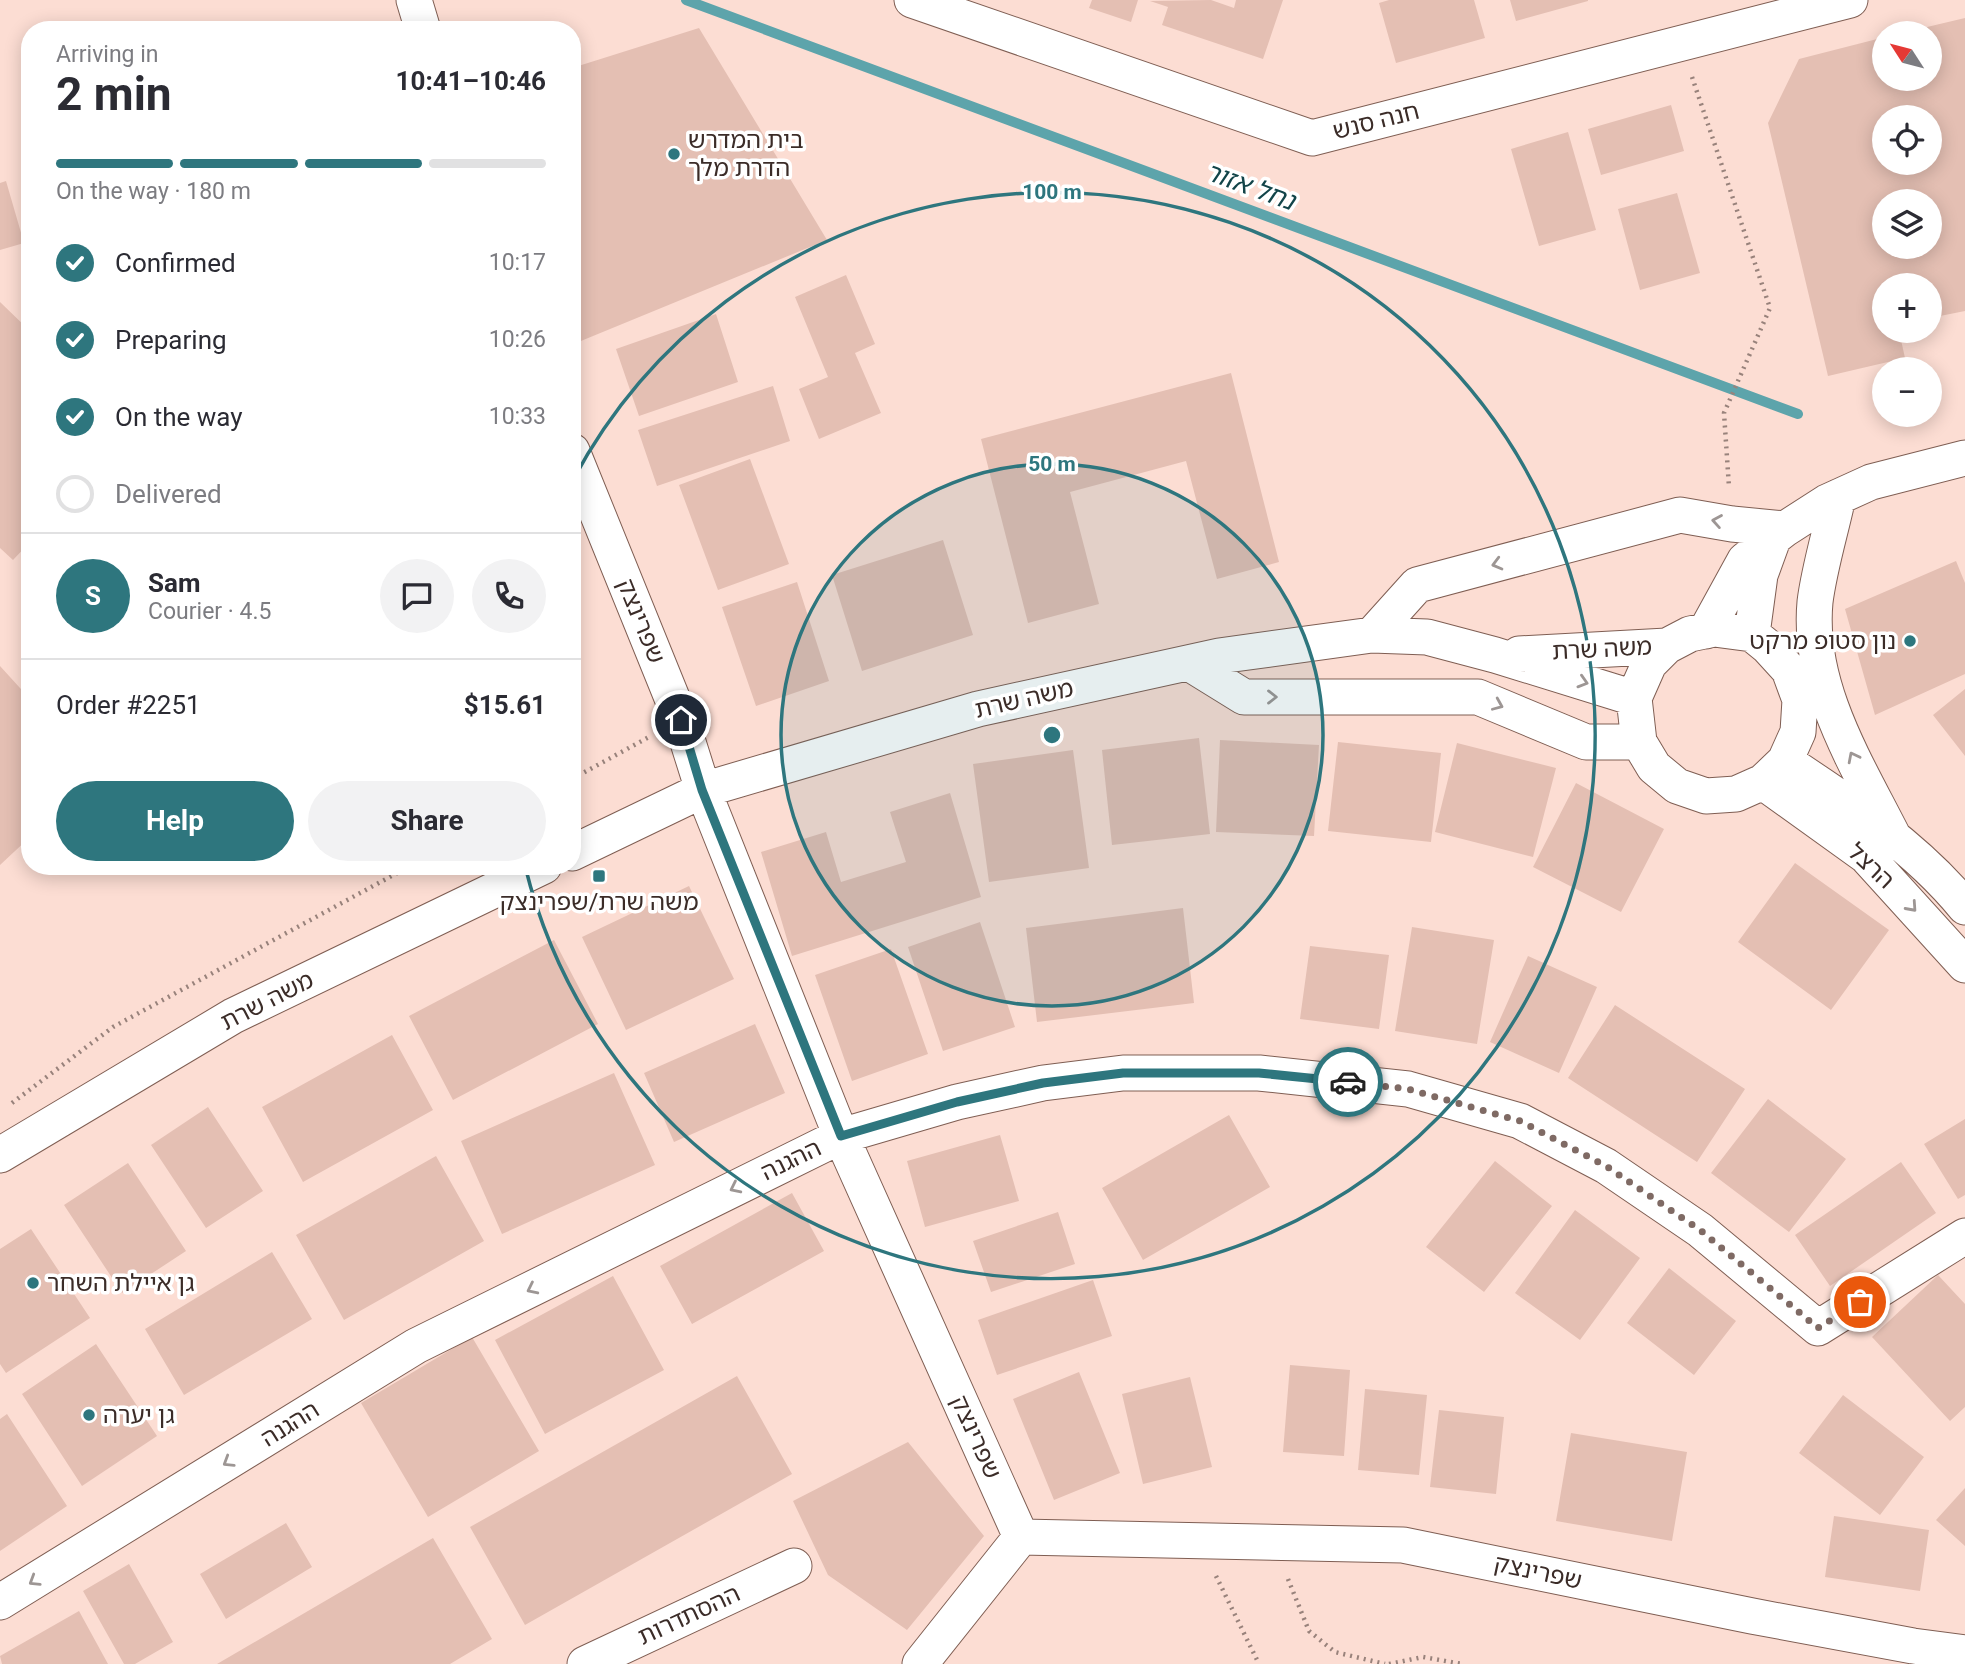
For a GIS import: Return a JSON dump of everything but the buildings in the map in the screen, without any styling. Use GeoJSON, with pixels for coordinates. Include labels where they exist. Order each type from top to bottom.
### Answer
{"type":"FeatureCollection","features":[{"type":"Feature","properties":{"kind":"street"},"geometry":{"type":"LineString","coordinates":[[414,0],[420,21]]}},
{"type":"Feature","properties":{"kind":"street","name":"חנה סנש"},"geometry":{"type":"LineString","coordinates":[[912,0],[1312,138],[1850,0]]}},
{"type":"Feature","properties":{"kind":"street"},"geometry":{"type":"LineString","coordinates":[[1706,631],[1745,560],[1779,534],[1838,497],[1871,482],[1965,458]]}},
{"type":"Feature","properties":{"kind":"street","name":"שפרינצק"},"geometry":{"type":"LineString","coordinates":[[581,473],[681,720],[702,790],[841,1136],[1021,1537],[1403,1545],[1765,1618],[1965,1653]]}},
{"type":"Feature","properties":{"kind":"street"},"geometry":{"type":"LineString","coordinates":[[1838,497],[1815,603],[1817,664],[1841,734],[1895,840]]}},
{"type":"Feature","properties":{"kind":"street"},"geometry":{"type":"LineString","coordinates":[[1372,635],[1417,585],[1680,515],[1779,534]]}},
{"type":"Feature","properties":{"kind":"street"},"geometry":{"type":"LineString","coordinates":[[1752,634],[1760,575],[1779,534]]}},
{"type":"Feature","properties":{"kind":"street"},"geometry":{"type":"LineString","coordinates":[[1714,629],[1752,634],[1789,670],[1800,700],[1798,732],[1774,771],[1736,794],[1706,796],[1678,786],[1654,767],[1639,742],[1634,698],[1649,664],[1667,646],[1690,634],[1714,629]]}},
{"type":"Feature","properties":{"kind":"street","name":"משה שרת"},"geometry":{"type":"LineString","coordinates":[[581,849],[702,790],[978,709],[1189,663],[1372,635],[1427,638],[1495,655],[1634,698]]}},
{"type":"Feature","properties":{"kind":"street","name":"משה שרת"},"geometry":{"type":"LineString","coordinates":[[1495,655],[1667,646]]}},
{"type":"Feature","properties":{"kind":"street"},"geometry":{"type":"LineString","coordinates":[[1189,663],[1244,697],[1478,697],[1586,742],[1639,742]]}},
{"type":"Feature","properties":{"kind":"street","name":"הרצל"},"geometry":{"type":"LineString","coordinates":[[1774,771],[1852,804],[1944,881],[1965,907]]}},
{"type":"Feature","properties":{"kind":"street","name":"הרצל"},"geometry":{"type":"LineString","coordinates":[[1774,771],[1866,856],[1965,965]]}},
{"type":"Feature","properties":{"kind":"street","name":"משה שרת"},"geometry":{"type":"LineString","coordinates":[[0,1155],[233,1016],[525,875]]}},
{"type":"Feature","properties":{"kind":"street","name":"ההגנה"},"geometry":{"type":"LineString","coordinates":[[0,1602],[416,1346],[841,1136],[957,1102],[1043,1083],[1123,1073],[1259,1073],[1408,1089],[1520,1121],[1606,1166],[1700,1230],[1818,1328],[1965,1236]]}},
{"type":"Feature","properties":{"kind":"street"},"geometry":{"type":"LineString","coordinates":[[920,1664],[1021,1537]]}},
{"type":"Feature","properties":{"kind":"street","name":"ההסתדרות"},"geometry":{"type":"LineString","coordinates":[[585,1664],[794,1566]]}},
{"type":"Feature","properties":{"kind":"path"},"geometry":{"type":"LineString","coordinates":[[1680,43],[1770,308],[1724,412],[1732,524]]}},
{"type":"Feature","properties":{"kind":"path"},"geometry":{"type":"LineString","coordinates":[[581,774],[681,720]]}},
{"type":"Feature","properties":{"kind":"path"},"geometry":{"type":"LineString","coordinates":[[10,1104],[113,1027],[393,875]]}},
{"type":"Feature","properties":{"kind":"path"},"geometry":{"type":"LineString","coordinates":[[1199,1541],[1259,1664]]}},
{"type":"Feature","properties":{"kind":"path"},"geometry":{"type":"LineString","coordinates":[[1274,1542],[1309,1631],[1335,1652],[1387,1664],[1423,1657],[1462,1664]]}},
{"type":"Feature","properties":{"kind":"waterway","name":"נחל אזור"},"geometry":{"type":"LineString","coordinates":[[686,0],[1798,414]]}},
{"type":"Feature","properties":{"kind":"way so far"},"geometry":{"type":"LineString","coordinates":[[1348,1082],[1408,1089],[1520,1121],[1606,1166],[1700,1230],[1818,1328],[1860,1302]]}},
{"type":"Feature","properties":{"kind":"place","name":"בית המדרש הדרת מלך"},"geometry":{"type":"Point","coordinates":[674,154]}},
{"type":"Feature","properties":{"kind":"place","name":"נון סטופ מרקט"},"geometry":{"type":"Point","coordinates":[1910,641]}},
{"type":"Feature","properties":{"kind":"place","name":"משה שרת/שפרינצק"},"geometry":{"type":"Point","coordinates":[599,876]}},
{"type":"Feature","properties":{"kind":"place","name":"גן איילת השחר"},"geometry":{"type":"Point","coordinates":[33,1283]}},
{"type":"Feature","properties":{"kind":"place","name":"גן יערה"},"geometry":{"type":"Point","coordinates":[89,1415]}},
{"type":"Feature","properties":{"kind":"route"},"geometry":{"type":"LineString","coordinates":[[681,720],[702,790],[841,1136],[957,1102],[1043,1083],[1123,1073],[1259,1073],[1348,1082]]}}]}
